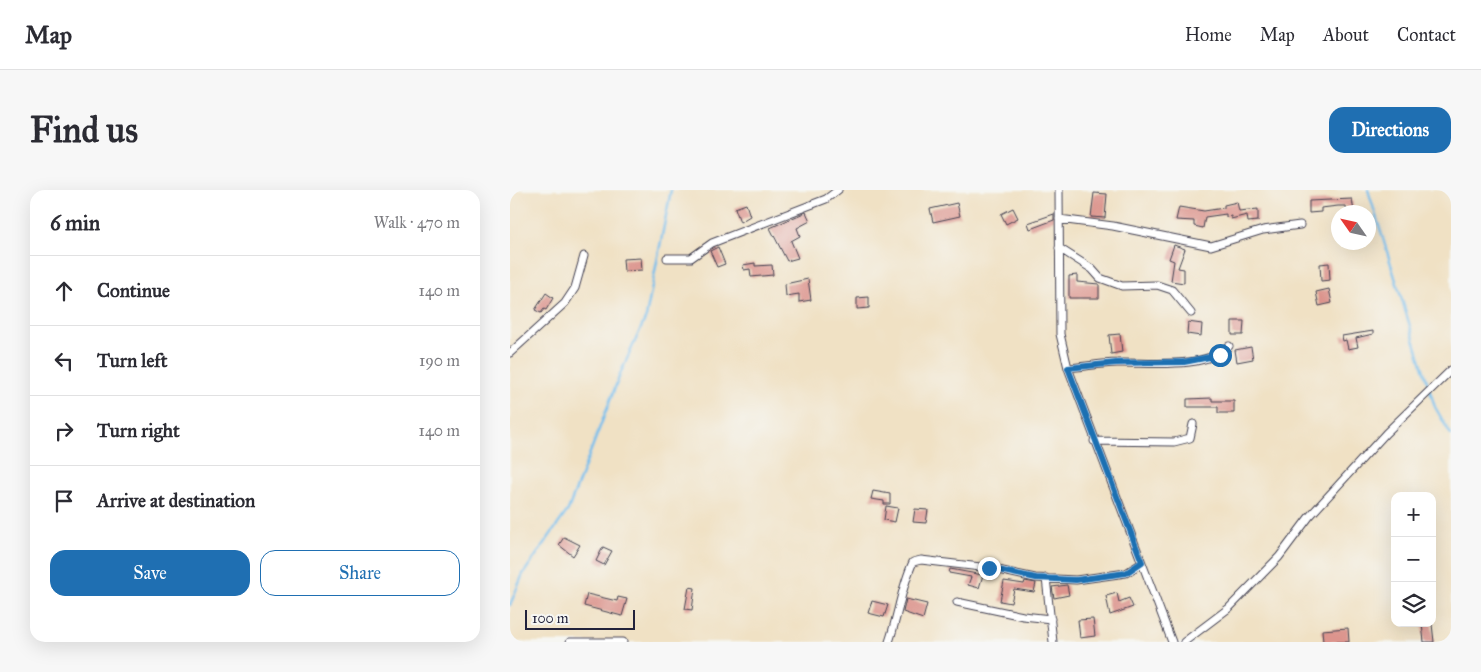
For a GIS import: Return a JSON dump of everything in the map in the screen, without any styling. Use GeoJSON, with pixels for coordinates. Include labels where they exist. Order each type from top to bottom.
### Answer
{"type":"FeatureCollection","features":[{"type":"Feature","properties":{"kind":"street"},"geometry":{"type":"LineString","coordinates":[[667,258],[691,258],[712,243],[826,199],[838,190]]}},
{"type":"Feature","properties":{"kind":"street"},"geometry":{"type":"LineString","coordinates":[[1059,190],[1060,334],[1068,368],[1094,441],[1172,642]]}},
{"type":"Feature","properties":{"kind":"street"},"geometry":{"type":"LineString","coordinates":[[1059,219],[1113,226],[1211,246],[1263,230],[1300,225]]}},
{"type":"Feature","properties":{"kind":"street"},"geometry":{"type":"LineString","coordinates":[[1059,248],[1092,269],[1100,278],[1122,286],[1156,285],[1172,290],[1191,313]]}},
{"type":"Feature","properties":{"kind":"street"},"geometry":{"type":"LineString","coordinates":[[510,353],[565,303],[575,288],[584,256]]}},
{"type":"Feature","properties":{"kind":"street"},"geometry":{"type":"LineString","coordinates":[[1068,368],[1116,363],[1184,362],[1220,355],[1229,346]]}},
{"type":"Feature","properties":{"kind":"street"},"geometry":{"type":"LineString","coordinates":[[1184,642],[1229,608],[1279,557],[1309,517],[1386,434],[1451,370]]}},
{"type":"Feature","properties":{"kind":"street"},"geometry":{"type":"LineString","coordinates":[[1094,441],[1174,442],[1190,438],[1193,424]]}},
{"type":"Feature","properties":{"kind":"street"},"geometry":{"type":"LineString","coordinates":[[888,642],[897,621],[898,606],[913,562],[921,560],[957,563],[1046,578],[1076,580],[1126,573],[1142,562]]}},
{"type":"Feature","properties":{"kind":"street"},"geometry":{"type":"LineString","coordinates":[[1046,578],[1047,602],[1051,618],[1053,642]]}},
{"type":"Feature","properties":{"kind":"street"},"geometry":{"type":"LineString","coordinates":[[957,602],[1024,616],[1051,618]]}},
{"type":"Feature","properties":{"kind":"street"},"geometry":{"type":"LineString","coordinates":[[570,642],[623,642]]}},
{"type":"Feature","properties":{"kind":"building"},"geometry":{"type":"Polygon","coordinates":[[[1094,193],[1107,194],[1105,218],[1091,217],[1094,193]]]}},
{"type":"Feature","properties":{"kind":"building"},"geometry":{"type":"Polygon","coordinates":[[[1352,199],[1353,205],[1331,205],[1331,207],[1321,208],[1321,212],[1309,213],[1309,201],[1352,199]]]}},
{"type":"Feature","properties":{"kind":"building"},"geometry":{"type":"Polygon","coordinates":[[[1237,202],[1239,211],[1258,209],[1258,221],[1248,222],[1247,215],[1231,219],[1231,216],[1226,217],[1226,214],[1205,217],[1203,228],[1194,226],[1194,221],[1176,220],[1179,207],[1204,211],[1224,208],[1224,205],[1237,202]]]}},
{"type":"Feature","properties":{"kind":"building"},"geometry":{"type":"Polygon","coordinates":[[[957,203],[960,216],[933,222],[930,209],[957,203]]]}},
{"type":"Feature","properties":{"kind":"building"},"geometry":{"type":"Polygon","coordinates":[[[746,204],[750,216],[740,222],[735,208],[746,204]]]}},
{"type":"Feature","properties":{"kind":"building"},"geometry":{"type":"Polygon","coordinates":[[[1013,208],[1018,218],[1006,224],[1001,214],[1013,208]]]}},
{"type":"Feature","properties":{"kind":"building"},"geometry":{"type":"Polygon","coordinates":[[[806,212],[810,221],[797,228],[800,236],[791,241],[798,258],[787,261],[770,228],[806,212]]]}},
{"type":"Feature","properties":{"kind":"building"},"geometry":{"type":"Polygon","coordinates":[[[1054,214],[1054,220],[1030,229],[1028,223],[1054,214]]]}},
{"type":"Feature","properties":{"kind":"building"},"geometry":{"type":"Polygon","coordinates":[[[1174,245],[1185,249],[1178,268],[1184,269],[1184,283],[1171,281],[1174,261],[1169,259],[1174,245]]]}},
{"type":"Feature","properties":{"kind":"building"},"geometry":{"type":"Polygon","coordinates":[[[718,247],[725,264],[717,267],[710,251],[718,247]]]}},
{"type":"Feature","properties":{"kind":"building"},"geometry":{"type":"Polygon","coordinates":[[[641,258],[642,270],[624,271],[623,259],[641,258]]]}},
{"type":"Feature","properties":{"kind":"building"},"geometry":{"type":"Polygon","coordinates":[[[755,263],[755,266],[772,265],[773,275],[751,277],[750,269],[744,270],[743,265],[755,263]]]}},
{"type":"Feature","properties":{"kind":"building"},"geometry":{"type":"Polygon","coordinates":[[[1329,263],[1330,280],[1321,281],[1320,264],[1329,263]]]}},
{"type":"Feature","properties":{"kind":"building"},"geometry":{"type":"Polygon","coordinates":[[[1077,275],[1077,282],[1099,284],[1099,298],[1069,298],[1069,276],[1077,275]]]}},
{"type":"Feature","properties":{"kind":"building"},"geometry":{"type":"Polygon","coordinates":[[[808,279],[811,300],[799,302],[799,294],[786,296],[785,284],[808,279]]]}},
{"type":"Feature","properties":{"kind":"building"},"geometry":{"type":"Polygon","coordinates":[[[1329,289],[1332,303],[1319,306],[1316,292],[1329,289]]]}},
{"type":"Feature","properties":{"kind":"building"},"geometry":{"type":"Polygon","coordinates":[[[546,293],[553,298],[546,310],[544,309],[541,313],[535,310],[546,293]]]}},
{"type":"Feature","properties":{"kind":"building"},"geometry":{"type":"Polygon","coordinates":[[[869,297],[869,308],[857,309],[857,298],[869,297]]]}},
{"type":"Feature","properties":{"kind":"building"},"geometry":{"type":"Polygon","coordinates":[[[1232,321],[1244,321],[1243,335],[1232,335],[1232,321]]]}},
{"type":"Feature","properties":{"kind":"building"},"geometry":{"type":"Polygon","coordinates":[[[1188,322],[1202,324],[1201,336],[1187,334],[1188,322]]]}},
{"type":"Feature","properties":{"kind":"building"},"geometry":{"type":"Polygon","coordinates":[[[1373,331],[1373,334],[1356,338],[1358,347],[1348,349],[1346,340],[1343,341],[1342,336],[1373,331]]]}},
{"type":"Feature","properties":{"kind":"building"},"geometry":{"type":"Polygon","coordinates":[[[1120,334],[1122,352],[1111,354],[1109,335],[1120,334]]]}},
{"type":"Feature","properties":{"kind":"building"},"geometry":{"type":"Polygon","coordinates":[[[1251,347],[1253,359],[1237,362],[1235,350],[1251,347]]]}},
{"type":"Feature","properties":{"kind":"building"},"geometry":{"type":"Polygon","coordinates":[[[1212,398],[1212,401],[1234,401],[1234,413],[1218,413],[1218,407],[1187,407],[1187,399],[1212,398]]]}},
{"type":"Feature","properties":{"kind":"building"},"geometry":{"type":"Polygon","coordinates":[[[873,491],[890,494],[890,504],[884,504],[884,501],[871,499],[873,491]]]}},
{"type":"Feature","properties":{"kind":"building"},"geometry":{"type":"Polygon","coordinates":[[[886,506],[898,508],[895,522],[884,520],[886,506]]]}},
{"type":"Feature","properties":{"kind":"building"},"geometry":{"type":"Polygon","coordinates":[[[915,509],[928,510],[926,523],[913,522],[915,509]]]}},
{"type":"Feature","properties":{"kind":"building"},"geometry":{"type":"Polygon","coordinates":[[[564,537],[580,545],[573,556],[559,545],[564,537]]]}},
{"type":"Feature","properties":{"kind":"building"},"geometry":{"type":"Polygon","coordinates":[[[603,547],[612,551],[604,565],[596,561],[603,547]]]}},
{"type":"Feature","properties":{"kind":"building"},"geometry":{"type":"Polygon","coordinates":[[[950,569],[983,575],[979,588],[968,585],[971,577],[949,573],[950,569]]]}},
{"type":"Feature","properties":{"kind":"building"},"geometry":{"type":"Polygon","coordinates":[[[1004,581],[1024,584],[1025,581],[1036,583],[1034,592],[1014,589],[1011,603],[1000,601],[1004,581]]]}},
{"type":"Feature","properties":{"kind":"building"},"geometry":{"type":"Polygon","coordinates":[[[1067,585],[1069,595],[1054,598],[1052,587],[1067,585]]]}},
{"type":"Feature","properties":{"kind":"building"},"geometry":{"type":"Polygon","coordinates":[[[689,587],[695,588],[692,610],[685,609],[689,587]]]}},
{"type":"Feature","properties":{"kind":"building"},"geometry":{"type":"Polygon","coordinates":[[[1117,593],[1119,602],[1129,598],[1133,607],[1110,615],[1106,596],[1117,593]]]}},
{"type":"Feature","properties":{"kind":"building"},"geometry":{"type":"Polygon","coordinates":[[[587,594],[617,601],[618,597],[627,599],[622,616],[584,606],[587,594]]]}},
{"type":"Feature","properties":{"kind":"building"},"geometry":{"type":"Polygon","coordinates":[[[906,599],[927,604],[923,619],[903,612],[906,599]]]}},
{"type":"Feature","properties":{"kind":"building"},"geometry":{"type":"Polygon","coordinates":[[[872,601],[888,605],[884,617],[868,613],[872,601]]]}},
{"type":"Feature","properties":{"kind":"building"},"geometry":{"type":"Polygon","coordinates":[[[1093,619],[1095,636],[1080,638],[1078,620],[1093,619]]]}},
{"type":"Feature","properties":{"kind":"building"},"geometry":{"type":"Polygon","coordinates":[[[1422,627],[1432,627],[1434,642],[1424,642],[1422,627]]]}},
{"type":"Feature","properties":{"kind":"building"},"geometry":{"type":"Polygon","coordinates":[[[1348,628],[1349,642],[1323,642],[1322,630],[1348,628]]]}},
{"type":"Feature","properties":{"kind":"waterway"},"geometry":{"type":"LineString","coordinates":[[510,605],[523,574],[568,510],[621,372],[646,317],[671,190]]}},
{"type":"Feature","properties":{"kind":"waterway"},"geometry":{"type":"LineString","coordinates":[[1368,190],[1435,407],[1451,435]]}},
{"type":"Feature","properties":{"kind":"route"},"geometry":{"type":"LineString","coordinates":[[989,568],[1036,578],[1076,580],[1126,573],[1142,562],[1094,441],[1068,368],[1116,363],[1184,362],[1220,355]]}}]}
